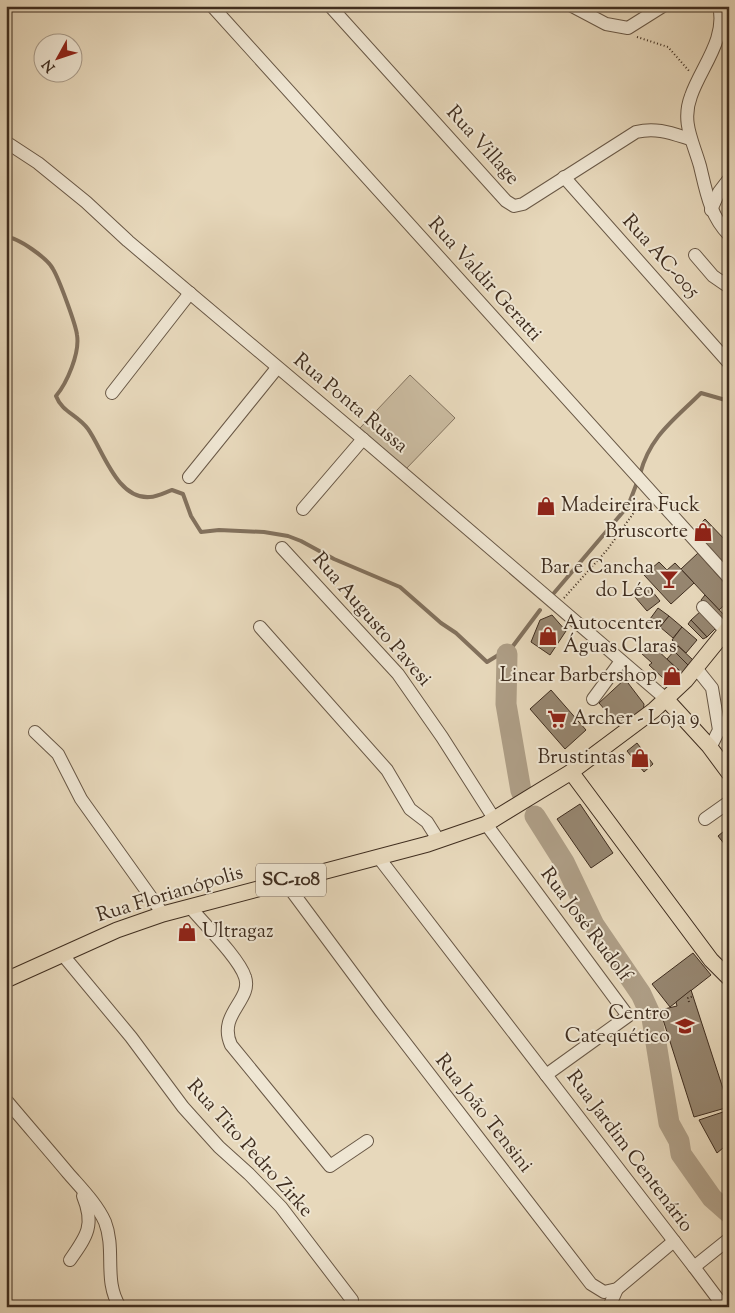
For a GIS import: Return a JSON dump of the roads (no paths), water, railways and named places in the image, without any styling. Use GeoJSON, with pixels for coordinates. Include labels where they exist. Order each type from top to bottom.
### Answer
{"type":"FeatureCollection","features":[{"type":"Feature","properties":{"kind":"main road","name":"SC-108"},"geometry":{"type":"LineString","coordinates":[[666,699],[696,668],[727,629]]}},
{"type":"Feature","properties":{"kind":"main road","name":"Rua Florianópolis"},"geometry":{"type":"LineString","coordinates":[[6,980],[117,930],[163,914],[380,858],[439,841],[491,822],[571,772],[618,739],[666,699]]}},
{"type":"Feature","properties":{"kind":"main road"},"geometry":{"type":"LineString","coordinates":[[666,699],[710,748],[729,773]]}},
{"type":"Feature","properties":{"kind":"main road"},"geometry":{"type":"LineString","coordinates":[[571,772],[711,960],[729,978]]}},
{"type":"Feature","properties":{"kind":"street","name":"Rua Valdir Geratti"},"geometry":{"type":"LineString","coordinates":[[212,6],[729,578]]}},
{"type":"Feature","properties":{"kind":"street","name":"Rua Village"},"geometry":{"type":"LineString","coordinates":[[330,6],[506,201],[514,206],[523,204],[564,176],[636,132],[649,129],[660,130],[690,139]]}},
{"type":"Feature","properties":{"kind":"street"},"geometry":{"type":"LineString","coordinates":[[572,6],[606,24],[628,28],[663,6]]}},
{"type":"Feature","properties":{"kind":"street"},"geometry":{"type":"LineString","coordinates":[[720,7],[716,44],[698,81],[687,110],[687,124],[711,210],[729,235]]}},
{"type":"Feature","properties":{"kind":"street","name":"Rua Ponta Russa"},"geometry":{"type":"LineString","coordinates":[[6,142],[38,164],[86,202],[128,241],[363,439],[556,607],[666,699]]}},
{"type":"Feature","properties":{"kind":"street","name":"Rua AC-005"},"geometry":{"type":"LineString","coordinates":[[564,176],[729,363]]}},
{"type":"Feature","properties":{"kind":"street"},"geometry":{"type":"LineString","coordinates":[[711,210],[719,192],[729,179]]}},
{"type":"Feature","properties":{"kind":"street"},"geometry":{"type":"LineString","coordinates":[[695,255],[713,276],[729,287]]}},
{"type":"Feature","properties":{"kind":"street"},"geometry":{"type":"LineString","coordinates":[[112,393],[190,293]]}},
{"type":"Feature","properties":{"kind":"street"},"geometry":{"type":"LineString","coordinates":[[189,477],[277,368]]}},
{"type":"Feature","properties":{"kind":"street"},"geometry":{"type":"LineString","coordinates":[[303,508],[363,439]]}},
{"type":"Feature","properties":{"kind":"street","name":"Rua Augusto Pavesi"},"geometry":{"type":"LineString","coordinates":[[282,548],[398,674],[442,737],[491,822]]}},
{"type":"Feature","properties":{"kind":"street"},"geometry":{"type":"LineString","coordinates":[[703,607],[727,629]]}},
{"type":"Feature","properties":{"kind":"street"},"geometry":{"type":"LineString","coordinates":[[260,627],[387,770],[410,809],[427,822],[439,841]]}},
{"type":"Feature","properties":{"kind":"street"},"geometry":{"type":"LineString","coordinates":[[593,699],[621,661]]}},
{"type":"Feature","properties":{"kind":"street"},"geometry":{"type":"LineString","coordinates":[[696,668],[712,688],[719,730],[710,748]]}},
{"type":"Feature","properties":{"kind":"street"},"geometry":{"type":"LineString","coordinates":[[36,732],[58,754],[81,799],[163,914]]}},
{"type":"Feature","properties":{"kind":"street"},"geometry":{"type":"LineString","coordinates":[[705,820],[729,802]]}},
{"type":"Feature","properties":{"kind":"street","name":"Rua José Rudolf"},"geometry":{"type":"LineString","coordinates":[[491,822],[628,1016],[546,1075]]}},
{"type":"Feature","properties":{"kind":"street","name":"Rua Jardim Centenário"},"geometry":{"type":"LineString","coordinates":[[380,858],[724,1307]]}},
{"type":"Feature","properties":{"kind":"street","name":"Rua João Tensini"},"geometry":{"type":"LineString","coordinates":[[285,882],[380,1010],[584,1276],[598,1290],[604,1292],[617,1289]]}},
{"type":"Feature","properties":{"kind":"street"},"geometry":{"type":"LineString","coordinates":[[190,907],[236,962],[246,978],[244,993],[227,1024],[226,1031],[231,1045],[330,1166],[367,1141]]}},
{"type":"Feature","properties":{"kind":"street","name":"Rua Tito Pedro Zirke"},"geometry":{"type":"LineString","coordinates":[[62,954],[131,1037],[203,1130],[281,1206],[352,1300]]}},
{"type":"Feature","properties":{"kind":"street"},"geometry":{"type":"LineString","coordinates":[[6,1100],[78,1185],[104,1220],[109,1234],[110,1285],[114,1298],[120,1307]]}},
{"type":"Feature","properties":{"kind":"street"},"geometry":{"type":"LineString","coordinates":[[70,1260],[85,1238],[90,1218],[78,1185]]}},
{"type":"Feature","properties":{"kind":"street"},"geometry":{"type":"LineString","coordinates":[[694,1267],[729,1239]]}},
{"type":"Feature","properties":{"kind":"street"},"geometry":{"type":"LineString","coordinates":[[609,1307],[617,1289],[674,1241]]}},
{"type":"Feature","properties":{"kind":"waterway"},"geometry":{"type":"LineString","coordinates":[[6,237],[32,249],[50,265],[56,274],[77,335],[75,359],[64,384],[56,396],[62,406],[88,429],[112,472],[128,491],[138,496],[150,497],[172,490],[183,494],[191,516],[201,532],[219,530],[264,532],[288,536],[334,559],[400,587],[441,623],[456,633],[487,662],[500,654],[507,654],[540,610]]}},
{"type":"Feature","properties":{"kind":"waterway"},"geometry":{"type":"LineString","coordinates":[[640,474],[650,449],[664,429],[701,393],[729,401]]}},
{"type":"Feature","properties":{"kind":"waterway"},"geometry":{"type":"LineString","coordinates":[[554,593],[628,506],[638,480]]}},
{"type":"Feature","properties":{"kind":"waterway"},"geometry":{"type":"LineString","coordinates":[[507,654],[506,704],[521,791]]}},
{"type":"Feature","properties":{"kind":"waterway"},"geometry":{"type":"LineString","coordinates":[[535,816],[564,862],[594,925],[641,994],[652,1018],[669,1123],[679,1141],[681,1154],[712,1198],[729,1213]]}},
{"type":"Feature","properties":{"kind":"place","name":"Madeireira Fuck"},"geometry":{"type":"Point","coordinates":[546,506]}},
{"type":"Feature","properties":{"kind":"place","name":"Bruscorte"},"geometry":{"type":"Point","coordinates":[703,532]}},
{"type":"Feature","properties":{"kind":"place","name":"Bar e Cancha do Léo"},"geometry":{"type":"Point","coordinates":[669,579]}},
{"type":"Feature","properties":{"kind":"place","name":"Autocenter Águas Claras"},"geometry":{"type":"Point","coordinates":[548,636]}},
{"type":"Feature","properties":{"kind":"place","name":"Linear Barbershop"},"geometry":{"type":"Point","coordinates":[672,676]}},
{"type":"Feature","properties":{"kind":"place","name":"Archer - Loja 9"},"geometry":{"type":"Point","coordinates":[557,719]}},
{"type":"Feature","properties":{"kind":"place","name":"Brustintas"},"geometry":{"type":"Point","coordinates":[640,758]}},
{"type":"Feature","properties":{"kind":"place","name":"Ultragaz"},"geometry":{"type":"Point","coordinates":[187,932]}},
{"type":"Feature","properties":{"kind":"place","name":"Centro Catequético"},"geometry":{"type":"Point","coordinates":[685,1026]}}]}
